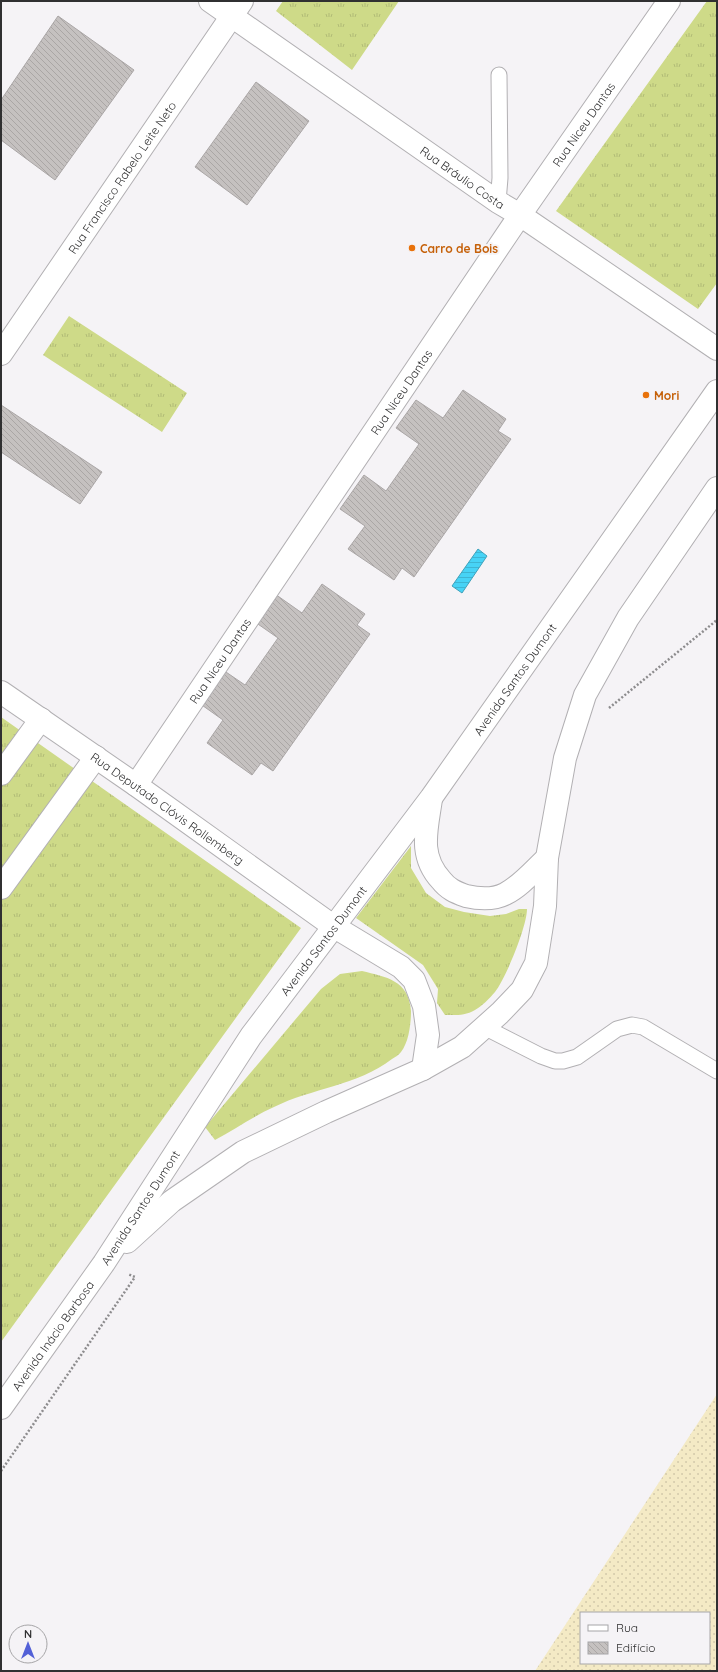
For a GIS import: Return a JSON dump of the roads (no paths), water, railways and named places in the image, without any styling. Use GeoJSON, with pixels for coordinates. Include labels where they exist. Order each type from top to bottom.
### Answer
{"type":"FeatureCollection","features":[{"type":"Feature","properties":{"kind":"main road","name":"Rua Bráulio Costa"},"geometry":{"type":"LineString","coordinates":[[210,1],[237,9],[498,202],[520,215],[717,350]]}},
{"type":"Feature","properties":{"kind":"main road","name":"Rua Niceu Dantas"},"geometry":{"type":"LineString","coordinates":[[136,785],[520,215],[669,1]]}},
{"type":"Feature","properties":{"kind":"main road","name":"Rua Francisco Rabelo Leite Neto"},"geometry":{"type":"LineString","coordinates":[[1,354],[237,9]]}},
{"type":"Feature","properties":{"kind":"main road","name":"Avenida Santos Dumont"},"geometry":{"type":"LineString","coordinates":[[104,1263],[251,1036],[431,798],[717,391]]}},
{"type":"Feature","properties":{"kind":"main road","name":"Avenida Santos Dumont"},"geometry":{"type":"LineString","coordinates":[[104,1263],[172,1200],[243,1152],[326,1112],[423,1069],[462,1047],[522,990],[536,963],[546,906],[547,858],[565,758],[585,695],[628,618],[717,488]]}},
{"type":"Feature","properties":{"kind":"main road","name":"Rua Deputado Clóvis Rollemberg"},"geometry":{"type":"LineString","coordinates":[[1,692],[136,785],[333,926],[401,967],[414,980],[424,1006],[428,1035],[423,1069]]}},
{"type":"Feature","properties":{"kind":"main road"},"geometry":{"type":"LineString","coordinates":[[1,774],[41,719]]}},
{"type":"Feature","properties":{"kind":"main road"},"geometry":{"type":"LineString","coordinates":[[1,888],[96,757]]}},
{"type":"Feature","properties":{"kind":"main road"},"geometry":{"type":"LineString","coordinates":[[431,798],[426,848],[428,863],[448,888],[474,898],[493,898],[505,894],[518,885],[547,858]]}},
{"type":"Feature","properties":{"kind":"main road","name":"Avenida Inácio Barbosa"},"geometry":{"type":"LineString","coordinates":[[1,1408],[104,1263]]}},
{"type":"Feature","properties":{"kind":"lane"},"geometry":{"type":"LineString","coordinates":[[498,202],[500,178],[499,75]]}},
{"type":"Feature","properties":{"kind":"lane"},"geometry":{"type":"LineString","coordinates":[[484,1027],[541,1056],[555,1061],[563,1061],[577,1057],[616,1029],[632,1025],[643,1027],[717,1072]]}},
{"type":"Feature","properties":{"kind":"water"},"geometry":{"type":"Polygon","coordinates":[[[478,549],[487,556],[462,593],[452,586],[478,549]]]}},
{"type":"Feature","properties":{"kind":"place","name":"Carro de Bois"},"geometry":{"type":"Point","coordinates":[412,248]}},
{"type":"Feature","properties":{"kind":"place","name":"Mori"},"geometry":{"type":"Point","coordinates":[646,395]}}]}
